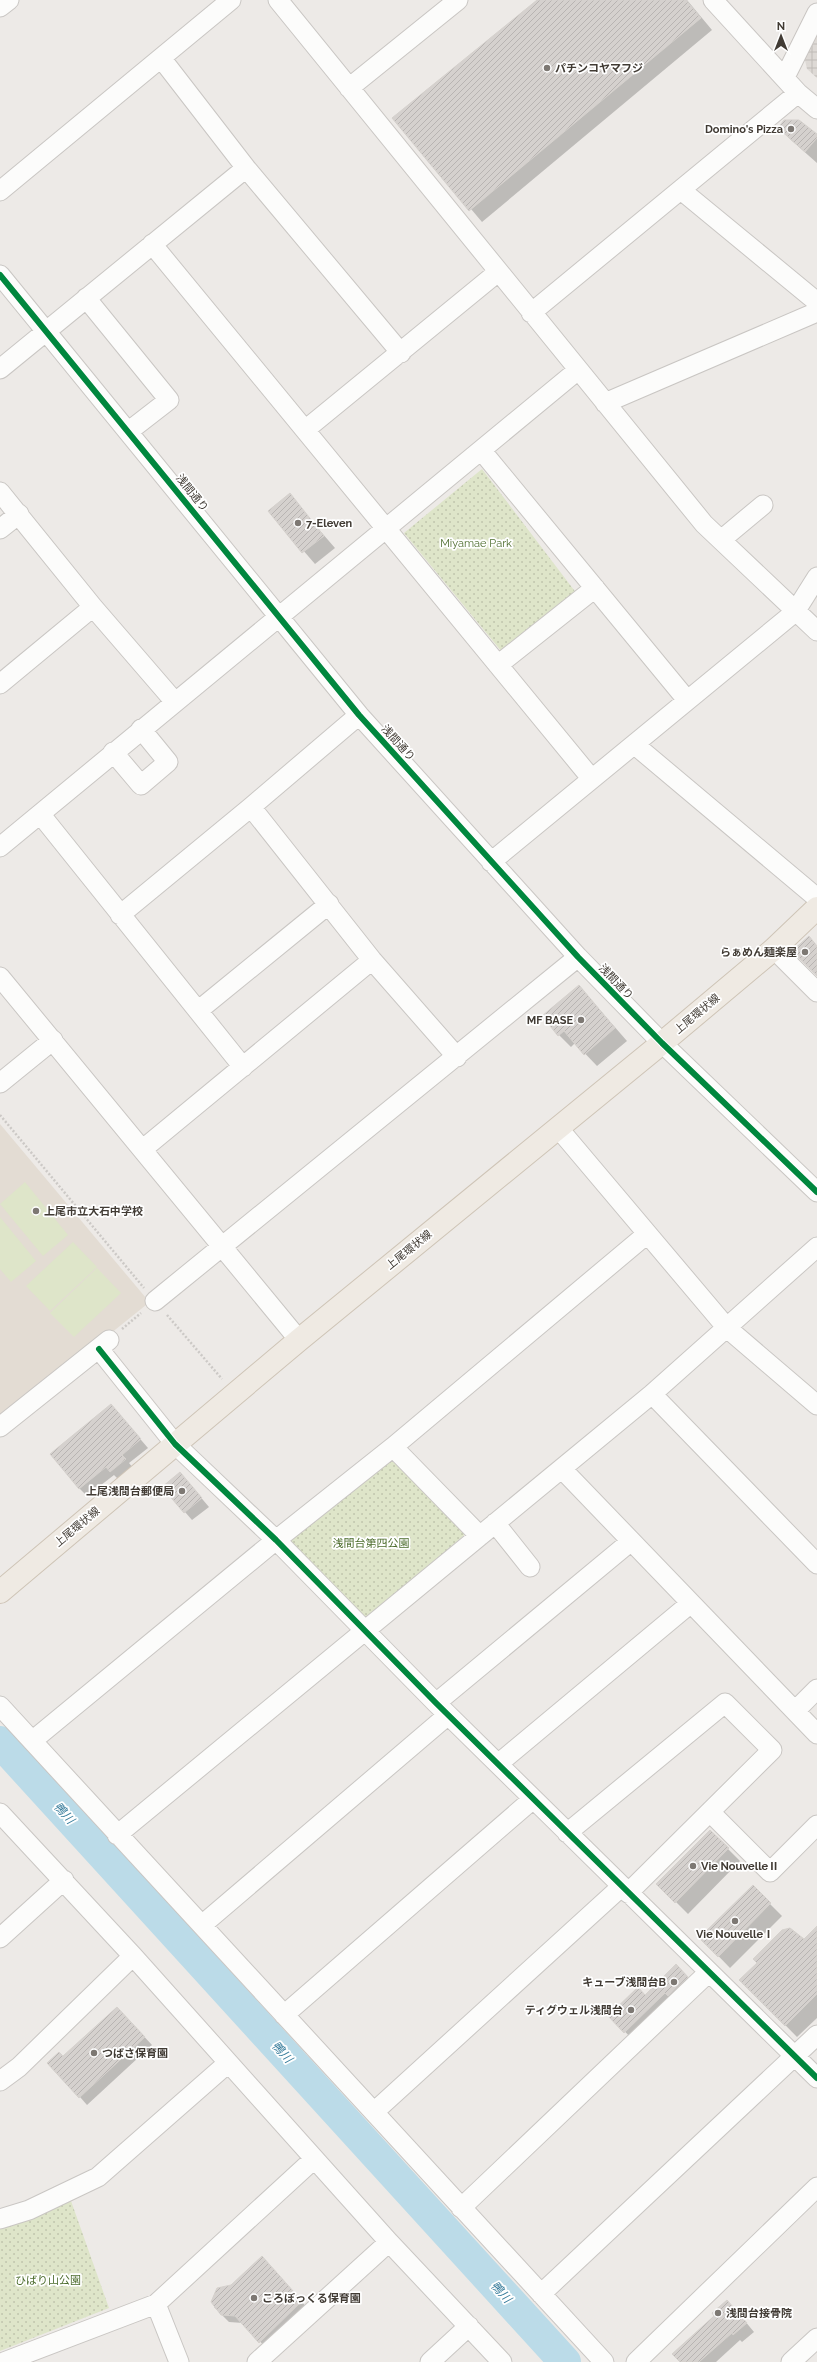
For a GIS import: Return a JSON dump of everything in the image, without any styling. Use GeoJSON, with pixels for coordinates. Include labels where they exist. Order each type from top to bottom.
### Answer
{"type":"FeatureCollection","features":[{"type":"Feature","properties":{"kind":"main road","name":"上尾環状線"},"geometry":{"type":"LineString","coordinates":[[0,1592],[299,1340],[559,1129],[662,1043],[774,949],[817,908]]}},
{"type":"Feature","properties":{"kind":"street"},"geometry":{"type":"LineString","coordinates":[[0,7],[9,0]]}},
{"type":"Feature","properties":{"kind":"street"},"geometry":{"type":"LineString","coordinates":[[0,191],[231,0]]}},
{"type":"Feature","properties":{"kind":"street"},"geometry":{"type":"LineString","coordinates":[[278,0],[704,524],[795,612],[817,631]]}},
{"type":"Feature","properties":{"kind":"street"},"geometry":{"type":"LineString","coordinates":[[349,88],[458,0]]}},
{"type":"Feature","properties":{"kind":"street"},"geometry":{"type":"LineString","coordinates":[[713,0],[798,93],[817,110]]}},
{"type":"Feature","properties":{"kind":"street"},"geometry":{"type":"LineString","coordinates":[[785,77],[817,13]]}},
{"type":"Feature","properties":{"kind":"street"},"geometry":{"type":"LineString","coordinates":[[161,58],[246,168],[401,353]]}},
{"type":"Feature","properties":{"kind":"street"},"geometry":{"type":"LineString","coordinates":[[532,313],[798,93]]}},
{"type":"Feature","properties":{"kind":"street"},"geometry":{"type":"LineString","coordinates":[[0,369],[246,168]]}},
{"type":"Feature","properties":{"kind":"street"},"geometry":{"type":"LineString","coordinates":[[681,190],[817,302]]}},
{"type":"Feature","properties":{"kind":"street"},"geometry":{"type":"LineString","coordinates":[[152,244],[591,778]]}},
{"type":"Feature","properties":{"kind":"street"},"geometry":{"type":"LineString","coordinates":[[306,430],[498,272]]}},
{"type":"Feature","properties":{"kind":"street","name":"浅間通り"},"geometry":{"type":"LineString","coordinates":[[0,275],[129,431],[359,715],[578,957],[662,1043],[817,1192]]}},
{"type":"Feature","properties":{"kind":"street"},"geometry":{"type":"LineString","coordinates":[[86,298],[169,400],[129,431]]}},
{"type":"Feature","properties":{"kind":"street"},"geometry":{"type":"LineString","coordinates":[[605,403],[817,312]]}},
{"type":"Feature","properties":{"kind":"street"},"geometry":{"type":"LineString","coordinates":[[0,847],[41,815],[113,752],[578,370]]}},
{"type":"Feature","properties":{"kind":"street"},"geometry":{"type":"LineString","coordinates":[[481,450],[687,700]]}},
{"type":"Feature","properties":{"kind":"street"},"geometry":{"type":"LineString","coordinates":[[0,492],[92,607],[175,702]]}},
{"type":"Feature","properties":{"kind":"street"},"geometry":{"type":"LineString","coordinates":[[721,540],[764,505]]}},
{"type":"Feature","properties":{"kind":"street"},"geometry":{"type":"LineString","coordinates":[[0,529],[18,514]]}},
{"type":"Feature","properties":{"kind":"street"},"geometry":{"type":"LineString","coordinates":[[491,862],[591,778],[635,745],[687,700],[795,612],[817,577]]}},
{"type":"Feature","properties":{"kind":"street"},"geometry":{"type":"LineString","coordinates":[[498,665],[595,588]]}},
{"type":"Feature","properties":{"kind":"street"},"geometry":{"type":"LineString","coordinates":[[0,684],[92,607]]}},
{"type":"Feature","properties":{"kind":"street"},"geometry":{"type":"LineString","coordinates":[[120,915],[251,807],[359,715]]}},
{"type":"Feature","properties":{"kind":"street"},"geometry":{"type":"LineString","coordinates":[[113,752],[141,784],[168,762],[141,730]]}},
{"type":"Feature","properties":{"kind":"street"},"geometry":{"type":"LineString","coordinates":[[635,745],[817,898]]}},
{"type":"Feature","properties":{"kind":"street"},"geometry":{"type":"LineString","coordinates":[[251,807],[372,960],[457,1057]]}},
{"type":"Feature","properties":{"kind":"street"},"geometry":{"type":"LineString","coordinates":[[41,815],[120,915],[199,1010],[243,1067]]}},
{"type":"Feature","properties":{"kind":"street"},"geometry":{"type":"LineString","coordinates":[[199,1010],[328,904]]}},
{"type":"Feature","properties":{"kind":"street"},"geometry":{"type":"LineString","coordinates":[[774,949],[817,992]]}},
{"type":"Feature","properties":{"kind":"street"},"geometry":{"type":"LineString","coordinates":[[155,1301],[457,1057],[578,957]]}},
{"type":"Feature","properties":{"kind":"street"},"geometry":{"type":"LineString","coordinates":[[143,1149],[372,960]]}},
{"type":"Feature","properties":{"kind":"street"},"geometry":{"type":"LineString","coordinates":[[0,977],[299,1340]]}},
{"type":"Feature","properties":{"kind":"street"},"geometry":{"type":"LineString","coordinates":[[0,1083],[52,1040]]}},
{"type":"Feature","properties":{"kind":"street"},"geometry":{"type":"LineString","coordinates":[[559,1129],[727,1328],[817,1405]]}},
{"type":"Feature","properties":{"kind":"street"},"geometry":{"type":"LineString","coordinates":[[32,1741],[276,1540],[393,1447],[647,1234]]}},
{"type":"Feature","properties":{"kind":"street"},"geometry":{"type":"LineString","coordinates":[[117,1835],[652,1394],[817,1247]]}},
{"type":"Feature","properties":{"kind":"street"},"geometry":{"type":"LineString","coordinates":[[0,1427],[104,1344],[175,1444],[276,1540],[442,1709],[817,2078]]}},
{"type":"Feature","properties":{"kind":"street"},"geometry":{"type":"LineString","coordinates":[[652,1394],[817,1564]]}},
{"type":"Feature","properties":{"kind":"street"},"geometry":{"type":"LineString","coordinates":[[393,1447],[480,1536]]}},
{"type":"Feature","properties":{"kind":"street"},"geometry":{"type":"LineString","coordinates":[[562,1469],[630,1542],[817,1734]]}},
{"type":"Feature","properties":{"kind":"street"},"geometry":{"type":"LineString","coordinates":[[495,1523],[530,1567]]}},
{"type":"Feature","properties":{"kind":"street"},"geometry":{"type":"LineString","coordinates":[[202,1925],[630,1542]]}},
{"type":"Feature","properties":{"kind":"street"},"geometry":{"type":"LineString","coordinates":[[498,1764],[691,1603]]}},
{"type":"Feature","properties":{"kind":"street"},"geometry":{"type":"LineString","coordinates":[[795,1711],[817,1689]]}},
{"type":"Feature","properties":{"kind":"street"},"geometry":{"type":"LineString","coordinates":[[374,2112],[625,1890],[710,1812],[772,1750],[725,1702],[567,1833]]}},
{"type":"Feature","properties":{"kind":"street"},"geometry":{"type":"LineString","coordinates":[[0,1706],[117,1835],[202,1925],[604,2362]]}},
{"type":"Feature","properties":{"kind":"street"},"geometry":{"type":"LineString","coordinates":[[284,2015],[533,1799]]}},
{"type":"Feature","properties":{"kind":"street"},"geometry":{"type":"LineString","coordinates":[[710,1812],[770,1872],[817,1825]]}},
{"type":"Feature","properties":{"kind":"street"},"geometry":{"type":"LineString","coordinates":[[0,1813],[64,1880],[133,1956],[389,2242],[502,2362]]}},
{"type":"Feature","properties":{"kind":"street"},"geometry":{"type":"LineString","coordinates":[[0,1938],[64,1880]]}},
{"type":"Feature","properties":{"kind":"street"},"geometry":{"type":"LineString","coordinates":[[0,2081],[19,2067],[133,1956]]}},
{"type":"Feature","properties":{"kind":"street"},"geometry":{"type":"LineString","coordinates":[[461,2208],[709,1972]]}},
{"type":"Feature","properties":{"kind":"street"},"geometry":{"type":"LineString","coordinates":[[541,2294],[817,2035]]}},
{"type":"Feature","properties":{"kind":"street"},"geometry":{"type":"LineString","coordinates":[[0,2219],[29,2210],[98,2177],[228,2063]]}},
{"type":"Feature","properties":{"kind":"street"},"geometry":{"type":"LineString","coordinates":[[4,2362],[156,2304],[314,2159]]}},
{"type":"Feature","properties":{"kind":"street"},"geometry":{"type":"LineString","coordinates":[[636,2362],[817,2187]]}},
{"type":"Feature","properties":{"kind":"street"},"geometry":{"type":"LineString","coordinates":[[257,2362],[389,2242]]}},
{"type":"Feature","properties":{"kind":"street"},"geometry":{"type":"LineString","coordinates":[[156,2304],[179,2362]]}},
{"type":"Feature","properties":{"kind":"street"},"geometry":{"type":"LineString","coordinates":[[430,2362],[469,2326]]}},
{"type":"Feature","properties":{"kind":"street"},"geometry":{"type":"LineString","coordinates":[[791,2362],[817,2338]]}},
{"type":"Feature","properties":{"kind":"path"},"geometry":{"type":"LineString","coordinates":[[0,1115],[227,1386]]}},
{"type":"Feature","properties":{"kind":"path"},"geometry":{"type":"LineString","coordinates":[[104,1344],[155,1301]]}},
{"type":"Feature","properties":{"kind":"shaded area"},"geometry":{"type":"Polygon","coordinates":[[[817,29],[817,78],[807,69],[804,56],[817,29]]]}},
{"type":"Feature","properties":{"kind":"shaded area","name":"上尾市立大石中学校"},"geometry":{"type":"Polygon","coordinates":[[[0,1124],[146,1298],[146,1305],[0,1422],[0,1124]]]}},
{"type":"Feature","properties":{"kind":"green space","name":"Miyamae Park"},"geometry":{"type":"Polygon","coordinates":[[[482,469],[577,594],[502,652],[404,533],[482,469]]]}},
{"type":"Feature","properties":{"kind":"green space"},"geometry":{"type":"Polygon","coordinates":[[[25,1182],[68,1235],[43,1256],[0,1204],[25,1182]]]}},
{"type":"Feature","properties":{"kind":"green space"},"geometry":{"type":"Polygon","coordinates":[[[0,1217],[36,1261],[11,1282],[0,1269],[0,1217]]]}},
{"type":"Feature","properties":{"kind":"green space"},"geometry":{"type":"Polygon","coordinates":[[[73,1242],[97,1267],[50,1311],[26,1286],[73,1242]]]}},
{"type":"Feature","properties":{"kind":"green space"},"geometry":{"type":"Polygon","coordinates":[[[97,1268],[121,1293],[74,1337],[50,1313],[97,1268]]]}},
{"type":"Feature","properties":{"kind":"green space","name":"浅間台第四公園"},"geometry":{"type":"Polygon","coordinates":[[[392,1453],[469,1531],[364,1622],[286,1541],[392,1453]]]}},
{"type":"Feature","properties":{"kind":"green space","name":"ひばり山公園"},"geometry":{"type":"Polygon","coordinates":[[[71,2201],[109,2308],[0,2351],[0,2227],[71,2201]]]}},
{"type":"Feature","properties":{"kind":"building","name":"パチンコヤマフジ"},"geometry":{"type":"Polygon","coordinates":[[[537,0],[686,0],[701,18],[469,211],[392,118],[537,0]]]}},
{"type":"Feature","properties":{"kind":"building"},"geometry":{"type":"Polygon","coordinates":[[[784,120],[799,120],[817,134],[817,138],[805,152],[778,128],[784,120]]]}},
{"type":"Feature","properties":{"kind":"building"},"geometry":{"type":"Polygon","coordinates":[[[290,493],[324,536],[302,553],[268,511],[290,493]]]}},
{"type":"Feature","properties":{"kind":"building"},"geometry":{"type":"Polygon","coordinates":[[[809,936],[817,946],[817,976],[792,951],[809,936]]]}},
{"type":"Feature","properties":{"kind":"building"},"geometry":{"type":"Polygon","coordinates":[[[579,985],[615,1028],[584,1055],[564,1031],[558,1036],[542,1016],[579,985]]]}},
{"type":"Feature","properties":{"kind":"building"},"geometry":{"type":"Polygon","coordinates":[[[111,1404],[141,1439],[122,1455],[126,1459],[110,1472],[106,1467],[79,1489],[50,1454],[111,1404]]]}},
{"type":"Feature","properties":{"kind":"building"},"geometry":{"type":"Polygon","coordinates":[[[180,1472],[202,1498],[184,1513],[162,1487],[180,1472]]]}},
{"type":"Feature","properties":{"kind":"building","name":"Vie NouvelleⅡ"},"geometry":{"type":"Polygon","coordinates":[[[710,1830],[729,1848],[675,1903],[656,1884],[710,1830]]]}},
{"type":"Feature","properties":{"kind":"building","name":"Vie NouvelleⅠ"},"geometry":{"type":"Polygon","coordinates":[[[753,1885],[771,1903],[718,1957],[699,1938],[753,1885]]]}},
{"type":"Feature","properties":{"kind":"building"},"geometry":{"type":"Polygon","coordinates":[[[817,1926],[817,1994],[785,2026],[739,1980],[757,1963],[753,1959],[782,1930],[790,1928],[804,1939],[817,1926]]]}},
{"type":"Feature","properties":{"kind":"building"},"geometry":{"type":"Polygon","coordinates":[[[676,1964],[688,1977],[668,1996],[665,1993],[624,2033],[608,2016],[638,1987],[645,1995],[676,1964]]]}},
{"type":"Feature","properties":{"kind":"building"},"geometry":{"type":"Polygon","coordinates":[[[117,2007],[145,2037],[79,2098],[47,2063],[59,2052],[63,2056],[117,2007]]]}},
{"type":"Feature","properties":{"kind":"building"},"geometry":{"type":"Polygon","coordinates":[[[262,2256],[302,2301],[259,2343],[235,2316],[221,2315],[211,2302],[217,2288],[231,2285],[262,2256]]]}},
{"type":"Feature","properties":{"kind":"building"},"geometry":{"type":"Polygon","coordinates":[[[727,2300],[747,2323],[733,2335],[732,2333],[699,2362],[680,2362],[672,2354],[714,2316],[712,2313],[727,2300]]]}},
{"type":"Feature","properties":{"kind":"waterway","name":"鴨川"},"geometry":{"type":"LineString","coordinates":[[0,1742],[565,2362]]}},
{"type":"Feature","properties":{"kind":"cycle path"},"geometry":{"type":"LineString","coordinates":[[0,275],[359,715],[578,957],[662,1043],[817,1192]]}},
{"type":"Feature","properties":{"kind":"cycle path"},"geometry":{"type":"LineString","coordinates":[[99,1349],[175,1444],[276,1540],[436,1703],[817,2078]]}},
{"type":"Feature","properties":{"kind":"place","name":"パチンコヤマフジ"},"geometry":{"type":"Point","coordinates":[547,68]}},
{"type":"Feature","properties":{"kind":"place","name":"Domino's Pizza"},"geometry":{"type":"Point","coordinates":[791,129]}},
{"type":"Feature","properties":{"kind":"place","name":"7-Eleven"},"geometry":{"type":"Point","coordinates":[298,523]}},
{"type":"Feature","properties":{"kind":"place","name":"らぁめん麺楽屋"},"geometry":{"type":"Point","coordinates":[805,952]}},
{"type":"Feature","properties":{"kind":"place","name":"MF BASE"},"geometry":{"type":"Point","coordinates":[581,1020]}},
{"type":"Feature","properties":{"kind":"place","name":"上尾市立大石中学校"},"geometry":{"type":"Point","coordinates":[36,1211]}},
{"type":"Feature","properties":{"kind":"place","name":"上尾浅間台郵便局"},"geometry":{"type":"Point","coordinates":[182,1491]}},
{"type":"Feature","properties":{"kind":"place","name":"Vie NouvelleⅡ"},"geometry":{"type":"Point","coordinates":[693,1866]}},
{"type":"Feature","properties":{"kind":"place","name":"Vie NouvelleⅠ"},"geometry":{"type":"Point","coordinates":[735,1921]}},
{"type":"Feature","properties":{"kind":"place","name":"キューブ浅間台B"},"geometry":{"type":"Point","coordinates":[674,1982]}},
{"type":"Feature","properties":{"kind":"place","name":"ティグウェル浅間台"},"geometry":{"type":"Point","coordinates":[631,2010]}},
{"type":"Feature","properties":{"kind":"place","name":"つばさ保育園"},"geometry":{"type":"Point","coordinates":[94,2053]}},
{"type":"Feature","properties":{"kind":"place","name":"ころぽっくる保育園"},"geometry":{"type":"Point","coordinates":[254,2298]}},
{"type":"Feature","properties":{"kind":"place","name":"浅間台接骨院"},"geometry":{"type":"Point","coordinates":[718,2313]}}]}
